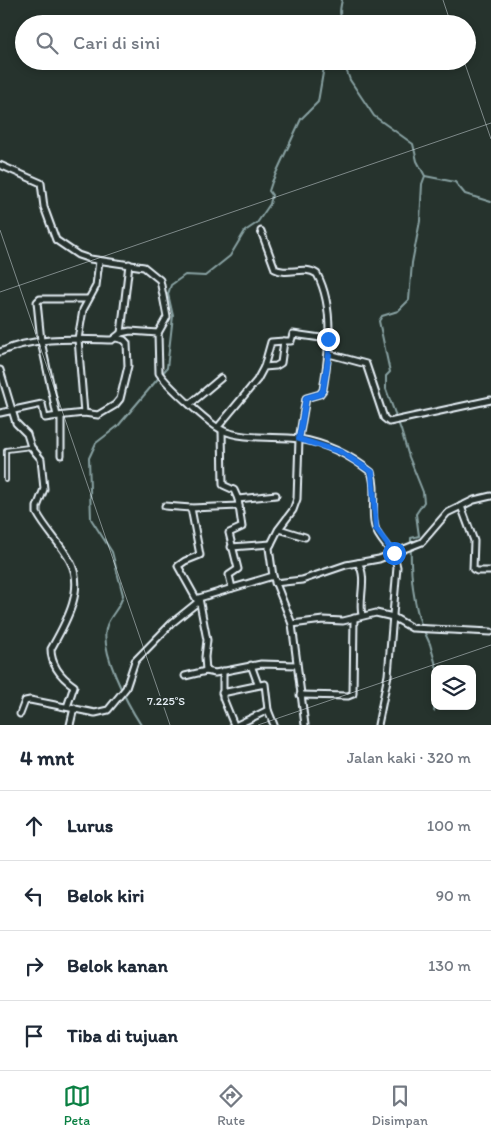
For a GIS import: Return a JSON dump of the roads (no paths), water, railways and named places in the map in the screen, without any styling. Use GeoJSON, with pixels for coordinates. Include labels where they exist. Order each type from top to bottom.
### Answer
{"type":"FeatureCollection","features":[{"type":"Feature","properties":{"kind":"street"},"geometry":{"type":"LineString","coordinates":[[0,165],[40,182],[44,207],[56,240],[78,255],[144,266],[160,280],[168,317],[158,333],[159,373],[190,404],[220,428],[265,437],[299,439],[341,452],[372,472],[376,529],[394,553],[397,567],[388,675],[378,725]]}},
{"type":"Feature","properties":{"kind":"street"},"geometry":{"type":"LineString","coordinates":[[261,231],[275,269],[280,271],[305,270],[317,274],[325,295],[329,354],[322,392],[306,398],[299,439],[296,499],[293,510],[271,544],[270,562],[272,576],[292,624],[305,725]]}},
{"type":"Feature","properties":{"kind":"street"},"geometry":{"type":"LineString","coordinates":[[84,413],[78,339],[81,316],[96,286],[99,260]]}},
{"type":"Feature","properties":{"kind":"street"},"geometry":{"type":"LineString","coordinates":[[116,338],[121,333],[129,264]]}},
{"type":"Feature","properties":{"kind":"street"},"geometry":{"type":"LineString","coordinates":[[61,455],[60,417],[41,341],[37,302],[40,299],[88,299]]}},
{"type":"Feature","properties":{"kind":"street"},"geometry":{"type":"LineString","coordinates":[[121,333],[144,331],[158,333]]}},
{"type":"Feature","properties":{"kind":"street"},"geometry":{"type":"LineString","coordinates":[[232,588],[229,575],[238,569],[229,533],[242,527],[238,499],[234,490],[223,485],[220,428],[264,367],[271,342],[291,341],[293,334],[328,339]]}},
{"type":"Feature","properties":{"kind":"street"},"geometry":{"type":"LineString","coordinates":[[0,352],[25,343],[41,341],[116,338],[124,340],[128,351],[128,366],[120,399],[115,405],[98,415],[84,413],[45,418],[42,404],[0,413]]}},
{"type":"Feature","properties":{"kind":"street"},"geometry":{"type":"LineString","coordinates":[[264,367],[276,366],[281,363],[284,341]]}},
{"type":"Feature","properties":{"kind":"street"},"geometry":{"type":"LineString","coordinates":[[329,354],[366,364],[384,418],[389,422],[491,400]]}},
{"type":"Feature","properties":{"kind":"street"},"geometry":{"type":"LineString","coordinates":[[0,370],[16,424],[26,434],[31,446],[41,459],[44,489],[36,507],[37,513],[71,562],[76,585],[75,597],[51,648],[51,655],[61,678],[74,686],[67,707]]}},
{"type":"Feature","properties":{"kind":"street"},"geometry":{"type":"LineString","coordinates":[[190,404],[221,378]]}},
{"type":"Feature","properties":{"kind":"street"},"geometry":{"type":"LineString","coordinates":[[238,499],[276,495]]}},
{"type":"Feature","properties":{"kind":"street"},"geometry":{"type":"LineString","coordinates":[[275,583],[297,581],[394,553],[422,542],[448,513],[461,506],[491,496]]}},
{"type":"Feature","properties":{"kind":"street"},"geometry":{"type":"LineString","coordinates":[[165,506],[192,508],[239,506]]}},
{"type":"Feature","properties":{"kind":"street"},"geometry":{"type":"LineString","coordinates":[[461,506],[474,541],[473,569],[476,571],[491,571]]}},
{"type":"Feature","properties":{"kind":"street"},"geometry":{"type":"LineString","coordinates":[[192,508],[200,555],[178,566],[198,602],[207,640],[206,671]]}},
{"type":"Feature","properties":{"kind":"street"},"geometry":{"type":"LineString","coordinates":[[279,529],[305,538]]}},
{"type":"Feature","properties":{"kind":"street"},"geometry":{"type":"LineString","coordinates":[[232,547],[271,544]]}},
{"type":"Feature","properties":{"kind":"street"},"geometry":{"type":"LineString","coordinates":[[358,563],[363,578],[360,604],[362,615]]}},
{"type":"Feature","properties":{"kind":"street"},"geometry":{"type":"LineString","coordinates":[[20,714],[27,700],[102,713],[108,710],[126,688],[138,657],[198,602],[202,596],[272,576]]}},
{"type":"Feature","properties":{"kind":"street"},"geometry":{"type":"LineString","coordinates":[[292,624],[323,620],[343,621],[376,613],[392,617],[412,628],[491,632]]}},
{"type":"Feature","properties":{"kind":"street"},"geometry":{"type":"LineString","coordinates":[[300,695],[348,696],[353,694],[354,618]]}},
{"type":"Feature","properties":{"kind":"street"},"geometry":{"type":"LineString","coordinates":[[185,676],[206,671],[210,674],[251,665],[296,665]]}},
{"type":"Feature","properties":{"kind":"street"},"geometry":{"type":"LineString","coordinates":[[251,665],[258,684]]}},
{"type":"Feature","properties":{"kind":"street"},"geometry":{"type":"LineString","coordinates":[[223,671],[222,693],[235,725],[268,710]]}},
{"type":"Feature","properties":{"kind":"street"},"geometry":{"type":"LineString","coordinates":[[222,693],[265,684],[267,688],[268,710],[274,725]]}},
{"type":"Feature","properties":{"kind":"street"},"geometry":{"type":"LineString","coordinates":[[70,725],[74,708]]}},
{"type":"Feature","properties":{"kind":"lane"},"geometry":{"type":"LineString","coordinates":[[6,480],[6,450],[31,446]]}},
{"type":"Feature","properties":{"kind":"waterway"},"geometry":{"type":"LineString","coordinates":[[340,15],[342,0]]}},
{"type":"Feature","properties":{"kind":"waterway"},"geometry":{"type":"LineString","coordinates":[[141,725],[122,691],[110,662],[107,648],[105,635],[107,625],[123,595],[112,552],[91,519],[89,458],[96,443],[118,426],[167,368],[173,316],[168,294],[171,285],[185,275],[205,276],[230,256],[245,231],[257,223],[270,204],[272,195],[269,191],[272,182],[301,119],[318,102],[323,70]]}},
{"type":"Feature","properties":{"kind":"waterway"},"geometry":{"type":"LineString","coordinates":[[346,70],[350,80],[374,116],[413,144],[417,161],[425,176],[455,182],[465,194],[491,202]]}},
{"type":"Feature","properties":{"kind":"waterway"},"geometry":{"type":"LineString","coordinates":[[422,627],[411,572],[411,538],[419,536],[416,514],[424,502],[423,492],[386,389],[386,376],[390,372],[379,321],[382,316],[398,311],[409,300],[412,263],[420,221],[422,184],[425,176]]}},
{"type":"Feature","properties":{"kind":"waterway"},"geometry":{"type":"LineString","coordinates":[[424,631],[436,665]]}}]}
